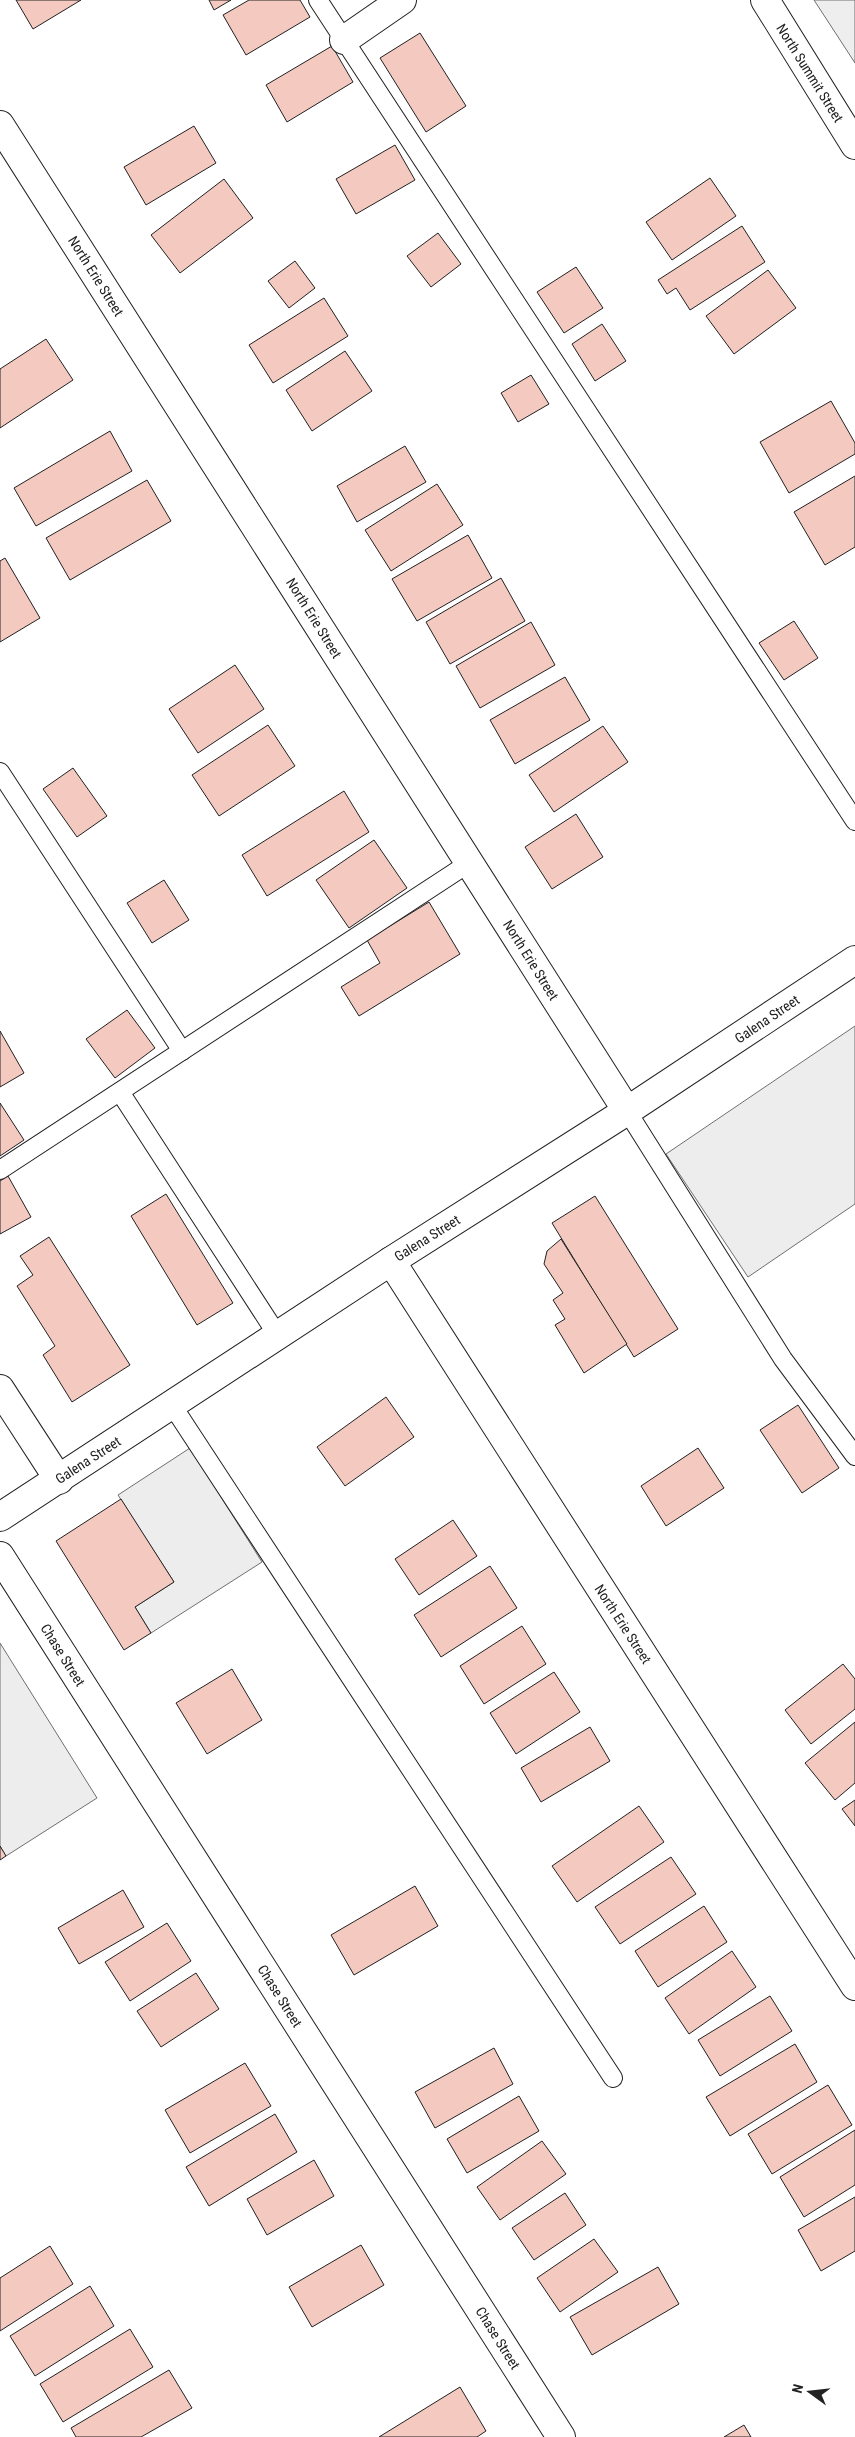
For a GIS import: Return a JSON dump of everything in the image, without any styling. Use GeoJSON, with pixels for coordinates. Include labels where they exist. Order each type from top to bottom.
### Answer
{"type":"FeatureCollection","features":[{"type":"Feature","properties":{"kind":"street"},"geometry":{"type":"LineString","coordinates":[[344,40],[402,0]]}},
{"type":"Feature","properties":{"kind":"street","name":"North Summit Street"},"geometry":{"type":"LineString","coordinates":[[765,0],[855,145]]}},
{"type":"Feature","properties":{"kind":"street","name":"North Erie Street"},"geometry":{"type":"LineString","coordinates":[[0,124],[627,1111]]}},
{"type":"Feature","properties":{"kind":"street","name":"Galena Street"},"geometry":{"type":"LineString","coordinates":[[0,1517],[392,1261],[627,1111],[855,960]]}},
{"type":"Feature","properties":{"kind":"street","name":"North Erie Street"},"geometry":{"type":"LineString","coordinates":[[392,1261],[855,1986]]}},
{"type":"Feature","properties":{"kind":"street"},"geometry":{"type":"LineString","coordinates":[[0,1389],[59,1480]]}},
{"type":"Feature","properties":{"kind":"street","name":"Chase Street"},"geometry":{"type":"LineString","coordinates":[[0,1556],[561,2437]]}},
{"type":"Feature","properties":{"kind":"lane"},"geometry":{"type":"LineString","coordinates":[[318,0],[855,821]]}},
{"type":"Feature","properties":{"kind":"lane"},"geometry":{"type":"LineString","coordinates":[[0,772],[182,1051]]}},
{"type":"Feature","properties":{"kind":"lane"},"geometry":{"type":"LineString","coordinates":[[0,1170],[469,862]]}},
{"type":"Feature","properties":{"kind":"lane"},"geometry":{"type":"LineString","coordinates":[[120,1092],[278,1336]]}},
{"type":"Feature","properties":{"kind":"lane"},"geometry":{"type":"LineString","coordinates":[[627,1111],[783,1359],[855,1456]]}},
{"type":"Feature","properties":{"kind":"lane"},"geometry":{"type":"LineString","coordinates":[[172,1405],[613,2078]]}},
{"type":"Feature","properties":{"kind":"shaded area"},"geometry":{"type":"Polygon","coordinates":[[[814,0],[855,0],[855,63],[814,0]]]}},
{"type":"Feature","properties":{"kind":"shaded area"},"geometry":{"type":"Polygon","coordinates":[[[855,1026],[855,1204],[748,1277],[666,1154],[855,1026]]]}},
{"type":"Feature","properties":{"kind":"shaded area"},"geometry":{"type":"Polygon","coordinates":[[[190,1448],[262,1562],[151,1633],[135,1607],[174,1582],[118,1495],[190,1448]]]}},
{"type":"Feature","properties":{"kind":"shaded area"},"geometry":{"type":"Polygon","coordinates":[[[0,1643],[97,1798],[6,1856],[0,1846],[0,1643]]]}},
{"type":"Feature","properties":{"kind":"building"},"geometry":{"type":"Polygon","coordinates":[[[16,0],[81,0],[33,29],[16,0]]]}},
{"type":"Feature","properties":{"kind":"building"},"geometry":{"type":"Polygon","coordinates":[[[209,0],[231,0],[214,10],[209,0]]]}},
{"type":"Feature","properties":{"kind":"building"},"geometry":{"type":"Polygon","coordinates":[[[249,0],[300,0],[310,17],[246,55],[223,15],[249,0]]]}},
{"type":"Feature","properties":{"kind":"building"},"geometry":{"type":"Polygon","coordinates":[[[420,33],[466,106],[426,132],[380,58],[420,33]]]}},
{"type":"Feature","properties":{"kind":"building"},"geometry":{"type":"Polygon","coordinates":[[[332,46],[353,82],[287,122],[266,85],[332,46]]]}},
{"type":"Feature","properties":{"kind":"building"},"geometry":{"type":"Polygon","coordinates":[[[194,126],[216,163],[146,205],[124,167],[194,126]]]}},
{"type":"Feature","properties":{"kind":"building"},"geometry":{"type":"Polygon","coordinates":[[[395,145],[415,180],[356,214],[336,179],[395,145]]]}},
{"type":"Feature","properties":{"kind":"building"},"geometry":{"type":"Polygon","coordinates":[[[710,178],[736,216],[672,260],[646,222],[710,178]]]}},
{"type":"Feature","properties":{"kind":"building"},"geometry":{"type":"Polygon","coordinates":[[[224,179],[253,218],[180,273],[151,235],[224,179]]]}},
{"type":"Feature","properties":{"kind":"building"},"geometry":{"type":"Polygon","coordinates":[[[742,226],[765,262],[690,310],[676,288],[667,294],[658,280],[742,226]]]}},
{"type":"Feature","properties":{"kind":"building"},"geometry":{"type":"Polygon","coordinates":[[[438,233],[461,264],[431,287],[407,256],[438,233]]]}},
{"type":"Feature","properties":{"kind":"building"},"geometry":{"type":"Polygon","coordinates":[[[295,261],[315,288],[289,308],[268,281],[295,261]]]}},
{"type":"Feature","properties":{"kind":"building"},"geometry":{"type":"Polygon","coordinates":[[[576,267],[603,308],[564,333],[537,292],[576,267]]]}},
{"type":"Feature","properties":{"kind":"building"},"geometry":{"type":"Polygon","coordinates":[[[768,270],[796,308],[734,354],[706,316],[768,270]]]}},
{"type":"Feature","properties":{"kind":"building"},"geometry":{"type":"Polygon","coordinates":[[[324,298],[348,336],[273,383],[249,345],[324,298]]]}},
{"type":"Feature","properties":{"kind":"building"},"geometry":{"type":"Polygon","coordinates":[[[602,324],[626,361],[595,381],[572,344],[602,324]]]}},
{"type":"Feature","properties":{"kind":"building"},"geometry":{"type":"Polygon","coordinates":[[[46,339],[73,380],[0,428],[0,369],[46,339]]]}},
{"type":"Feature","properties":{"kind":"building"},"geometry":{"type":"Polygon","coordinates":[[[345,351],[372,391],[312,431],[286,390],[345,351]]]}},
{"type":"Feature","properties":{"kind":"building"},"geometry":{"type":"Polygon","coordinates":[[[531,375],[549,404],[518,422],[501,393],[531,375]]]}},
{"type":"Feature","properties":{"kind":"building"},"geometry":{"type":"Polygon","coordinates":[[[831,401],[855,443],[855,454],[789,493],[760,442],[831,401]]]}},
{"type":"Feature","properties":{"kind":"building"},"geometry":{"type":"Polygon","coordinates":[[[110,431],[132,471],[36,526],[14,488],[110,431]]]}},
{"type":"Feature","properties":{"kind":"building"},"geometry":{"type":"Polygon","coordinates":[[[405,446],[426,482],[357,522],[337,486],[405,446]]]}},
{"type":"Feature","properties":{"kind":"building"},"geometry":{"type":"Polygon","coordinates":[[[855,476],[855,547],[825,565],[794,512],[855,476]]]}},
{"type":"Feature","properties":{"kind":"building"},"geometry":{"type":"Polygon","coordinates":[[[147,480],[171,521],[70,580],[46,538],[147,480]]]}},
{"type":"Feature","properties":{"kind":"building"},"geometry":{"type":"Polygon","coordinates":[[[437,484],[463,525],[391,571],[365,530],[437,484]]]}},
{"type":"Feature","properties":{"kind":"building"},"geometry":{"type":"Polygon","coordinates":[[[468,535],[492,578],[417,621],[392,579],[468,535]]]}},
{"type":"Feature","properties":{"kind":"building"},"geometry":{"type":"Polygon","coordinates":[[[5,558],[40,618],[0,642],[0,561],[5,558]]]}},
{"type":"Feature","properties":{"kind":"building"},"geometry":{"type":"Polygon","coordinates":[[[501,578],[525,621],[450,664],[426,622],[501,578]]]}},
{"type":"Feature","properties":{"kind":"building"},"geometry":{"type":"Polygon","coordinates":[[[794,621],[818,658],[784,680],[759,643],[794,621]]]}},
{"type":"Feature","properties":{"kind":"building"},"geometry":{"type":"Polygon","coordinates":[[[531,622],[555,665],[480,708],[456,666],[531,622]]]}},
{"type":"Feature","properties":{"kind":"building"},"geometry":{"type":"Polygon","coordinates":[[[235,665],[264,709],[198,753],[169,709],[235,665]]]}},
{"type":"Feature","properties":{"kind":"building"},"geometry":{"type":"Polygon","coordinates":[[[565,677],[590,720],[515,764],[490,720],[565,677]]]}},
{"type":"Feature","properties":{"kind":"building"},"geometry":{"type":"Polygon","coordinates":[[[268,725],[295,766],[219,816],[192,775],[268,725]]]}},
{"type":"Feature","properties":{"kind":"building"},"geometry":{"type":"Polygon","coordinates":[[[603,726],[628,762],[554,812],[529,775],[603,726]]]}},
{"type":"Feature","properties":{"kind":"building"},"geometry":{"type":"Polygon","coordinates":[[[73,768],[107,816],[77,837],[43,789],[73,768]]]}},
{"type":"Feature","properties":{"kind":"building"},"geometry":{"type":"Polygon","coordinates":[[[344,791],[369,832],[267,896],[242,855],[344,791]]]}},
{"type":"Feature","properties":{"kind":"building"},"geometry":{"type":"Polygon","coordinates":[[[576,814],[603,857],[552,889],[525,847],[576,814]]]}},
{"type":"Feature","properties":{"kind":"building"},"geometry":{"type":"Polygon","coordinates":[[[374,840],[407,888],[349,928],[316,880],[374,840]]]}},
{"type":"Feature","properties":{"kind":"building"},"geometry":{"type":"Polygon","coordinates":[[[164,880],[189,920],[152,943],[127,903],[164,880]]]}},
{"type":"Feature","properties":{"kind":"building"},"geometry":{"type":"Polygon","coordinates":[[[429,902],[460,954],[359,1016],[341,987],[380,963],[367,940],[429,902]]]}},
{"type":"Feature","properties":{"kind":"building"},"geometry":{"type":"Polygon","coordinates":[[[127,1010],[155,1048],[115,1078],[86,1039],[127,1010]]]}},
{"type":"Feature","properties":{"kind":"building"},"geometry":{"type":"Polygon","coordinates":[[[0,1031],[24,1073],[0,1087],[0,1031]]]}},
{"type":"Feature","properties":{"kind":"building"},"geometry":{"type":"Polygon","coordinates":[[[0,1103],[24,1140],[0,1156],[0,1103]]]}},
{"type":"Feature","properties":{"kind":"building"},"geometry":{"type":"Polygon","coordinates":[[[8,1176],[31,1217],[0,1234],[0,1181],[8,1176]]]}},
{"type":"Feature","properties":{"kind":"building"},"geometry":{"type":"Polygon","coordinates":[[[166,1194],[233,1303],[197,1325],[131,1216],[166,1194]]]}},
{"type":"Feature","properties":{"kind":"building"},"geometry":{"type":"Polygon","coordinates":[[[595,1196],[678,1329],[634,1357],[552,1223],[595,1196]]]}},
{"type":"Feature","properties":{"kind":"building"},"geometry":{"type":"Polygon","coordinates":[[[49,1237],[130,1365],[72,1402],[43,1355],[55,1346],[17,1286],[33,1275],[20,1256],[49,1237]]]}},
{"type":"Feature","properties":{"kind":"building"},"geometry":{"type":"Polygon","coordinates":[[[561,1239],[627,1344],[584,1373],[555,1325],[565,1319],[553,1300],[563,1293],[544,1264],[547,1251],[561,1239]]]}},
{"type":"Feature","properties":{"kind":"building"},"geometry":{"type":"Polygon","coordinates":[[[386,1397],[414,1437],[345,1486],[317,1447],[386,1397]]]}},
{"type":"Feature","properties":{"kind":"building"},"geometry":{"type":"Polygon","coordinates":[[[798,1405],[839,1468],[802,1493],[760,1430],[798,1405]]]}},
{"type":"Feature","properties":{"kind":"building"},"geometry":{"type":"Polygon","coordinates":[[[698,1448],[724,1488],[666,1526],[641,1486],[698,1448]]]}},
{"type":"Feature","properties":{"kind":"building"},"geometry":{"type":"Polygon","coordinates":[[[121,1499],[174,1582],[135,1607],[151,1633],[124,1650],[56,1541],[121,1499]]]}},
{"type":"Feature","properties":{"kind":"building"},"geometry":{"type":"Polygon","coordinates":[[[453,1520],[477,1556],[419,1595],[395,1559],[453,1520]]]}},
{"type":"Feature","properties":{"kind":"building"},"geometry":{"type":"Polygon","coordinates":[[[490,1566],[517,1608],[441,1657],[414,1615],[490,1566]]]}},
{"type":"Feature","properties":{"kind":"building"},"geometry":{"type":"Polygon","coordinates":[[[522,1626],[546,1664],[484,1704],[460,1666],[522,1626]]]}},
{"type":"Feature","properties":{"kind":"building"},"geometry":{"type":"Polygon","coordinates":[[[843,1664],[855,1679],[855,1709],[811,1744],[785,1710],[843,1664]]]}},
{"type":"Feature","properties":{"kind":"building"},"geometry":{"type":"Polygon","coordinates":[[[232,1669],[262,1720],[207,1754],[176,1703],[232,1669]]]}},
{"type":"Feature","properties":{"kind":"building"},"geometry":{"type":"Polygon","coordinates":[[[554,1672],[580,1712],[516,1754],[490,1713],[554,1672]]]}},
{"type":"Feature","properties":{"kind":"building"},"geometry":{"type":"Polygon","coordinates":[[[855,1722],[855,1783],[835,1800],[805,1763],[855,1722]]]}},
{"type":"Feature","properties":{"kind":"building"},"geometry":{"type":"Polygon","coordinates":[[[590,1727],[610,1761],[541,1802],[521,1768],[590,1727]]]}},
{"type":"Feature","properties":{"kind":"building"},"geometry":{"type":"Polygon","coordinates":[[[855,1800],[855,1826],[842,1809],[855,1800]]]}},
{"type":"Feature","properties":{"kind":"building"},"geometry":{"type":"Polygon","coordinates":[[[639,1806],[664,1842],[577,1902],[552,1866],[639,1806]]]}},
{"type":"Feature","properties":{"kind":"building"},"geometry":{"type":"Polygon","coordinates":[[[0,1846],[6,1856],[0,1860],[0,1846]]]}},
{"type":"Feature","properties":{"kind":"building"},"geometry":{"type":"Polygon","coordinates":[[[671,1857],[696,1894],[620,1944],[595,1907],[671,1857]]]}},
{"type":"Feature","properties":{"kind":"building"},"geometry":{"type":"Polygon","coordinates":[[[415,1886],[438,1926],[354,1975],[331,1935],[415,1886]]]}},
{"type":"Feature","properties":{"kind":"building"},"geometry":{"type":"Polygon","coordinates":[[[123,1890],[144,1927],[79,1964],[58,1928],[123,1890]]]}},
{"type":"Feature","properties":{"kind":"building"},"geometry":{"type":"Polygon","coordinates":[[[704,1906],[727,1942],[658,1987],[635,1951],[704,1906]]]}},
{"type":"Feature","properties":{"kind":"building"},"geometry":{"type":"Polygon","coordinates":[[[167,1923],[191,1961],[130,2001],[105,1962],[167,1923]]]}},
{"type":"Feature","properties":{"kind":"building"},"geometry":{"type":"Polygon","coordinates":[[[732,1951],[756,1987],[689,2034],[665,1998],[732,1951]]]}},
{"type":"Feature","properties":{"kind":"building"},"geometry":{"type":"Polygon","coordinates":[[[196,1973],[219,2009],[161,2047],[137,2011],[196,1973]]]}},
{"type":"Feature","properties":{"kind":"building"},"geometry":{"type":"Polygon","coordinates":[[[770,1996],[792,2031],[720,2076],[698,2040],[770,1996]]]}},
{"type":"Feature","properties":{"kind":"building"},"geometry":{"type":"Polygon","coordinates":[[[795,2044],[817,2082],[730,2136],[706,2097],[795,2044]]]}},
{"type":"Feature","properties":{"kind":"building"},"geometry":{"type":"Polygon","coordinates":[[[494,2048],[513,2084],[435,2128],[415,2092],[494,2048]]]}},
{"type":"Feature","properties":{"kind":"building"},"geometry":{"type":"Polygon","coordinates":[[[245,2063],[271,2106],[190,2153],[165,2110],[245,2063]]]}},
{"type":"Feature","properties":{"kind":"building"},"geometry":{"type":"Polygon","coordinates":[[[828,2085],[852,2125],[772,2174],[748,2134],[828,2085]]]}},
{"type":"Feature","properties":{"kind":"building"},"geometry":{"type":"Polygon","coordinates":[[[519,2096],[539,2131],[467,2173],[447,2139],[519,2096]]]}},
{"type":"Feature","properties":{"kind":"building"},"geometry":{"type":"Polygon","coordinates":[[[275,2114],[297,2152],[209,2206],[186,2167],[275,2114]]]}},
{"type":"Feature","properties":{"kind":"building"},"geometry":{"type":"Polygon","coordinates":[[[855,2130],[855,2185],[804,2217],[780,2177],[855,2130]]]}},
{"type":"Feature","properties":{"kind":"building"},"geometry":{"type":"Polygon","coordinates":[[[542,2141],[566,2174],[500,2220],[477,2187],[542,2141]]]}},
{"type":"Feature","properties":{"kind":"building"},"geometry":{"type":"Polygon","coordinates":[[[314,2160],[334,2196],[267,2235],[247,2199],[314,2160]]]}},
{"type":"Feature","properties":{"kind":"building"},"geometry":{"type":"Polygon","coordinates":[[[565,2193],[586,2225],[534,2260],[512,2228],[565,2193]]]}},
{"type":"Feature","properties":{"kind":"building"},"geometry":{"type":"Polygon","coordinates":[[[855,2197],[855,2251],[821,2271],[798,2230],[855,2197]]]}},
{"type":"Feature","properties":{"kind":"building"},"geometry":{"type":"Polygon","coordinates":[[[594,2239],[618,2272],[560,2312],[537,2278],[594,2239]]]}},
{"type":"Feature","properties":{"kind":"building"},"geometry":{"type":"Polygon","coordinates":[[[361,2245],[384,2285],[312,2327],[289,2287],[361,2245]]]}},
{"type":"Feature","properties":{"kind":"building"},"geometry":{"type":"Polygon","coordinates":[[[50,2246],[73,2284],[0,2331],[0,2278],[50,2246]]]}},
{"type":"Feature","properties":{"kind":"building"},"geometry":{"type":"Polygon","coordinates":[[[658,2267],[679,2304],[592,2355],[570,2317],[658,2267]]]}},
{"type":"Feature","properties":{"kind":"building"},"geometry":{"type":"Polygon","coordinates":[[[90,2286],[114,2326],[35,2376],[10,2336],[90,2286]]]}},
{"type":"Feature","properties":{"kind":"building"},"geometry":{"type":"Polygon","coordinates":[[[130,2329],[153,2367],[63,2422],[40,2384],[130,2329]]]}},
{"type":"Feature","properties":{"kind":"building"},"geometry":{"type":"Polygon","coordinates":[[[169,2370],[192,2408],[141,2437],[76,2437],[71,2428],[169,2370]]]}},
{"type":"Feature","properties":{"kind":"building"},"geometry":{"type":"Polygon","coordinates":[[[460,2387],[486,2431],[477,2437],[379,2437],[460,2387]]]}},
{"type":"Feature","properties":{"kind":"building"},"geometry":{"type":"Polygon","coordinates":[[[744,2425],[751,2437],[724,2437],[744,2425]]]}}]}
